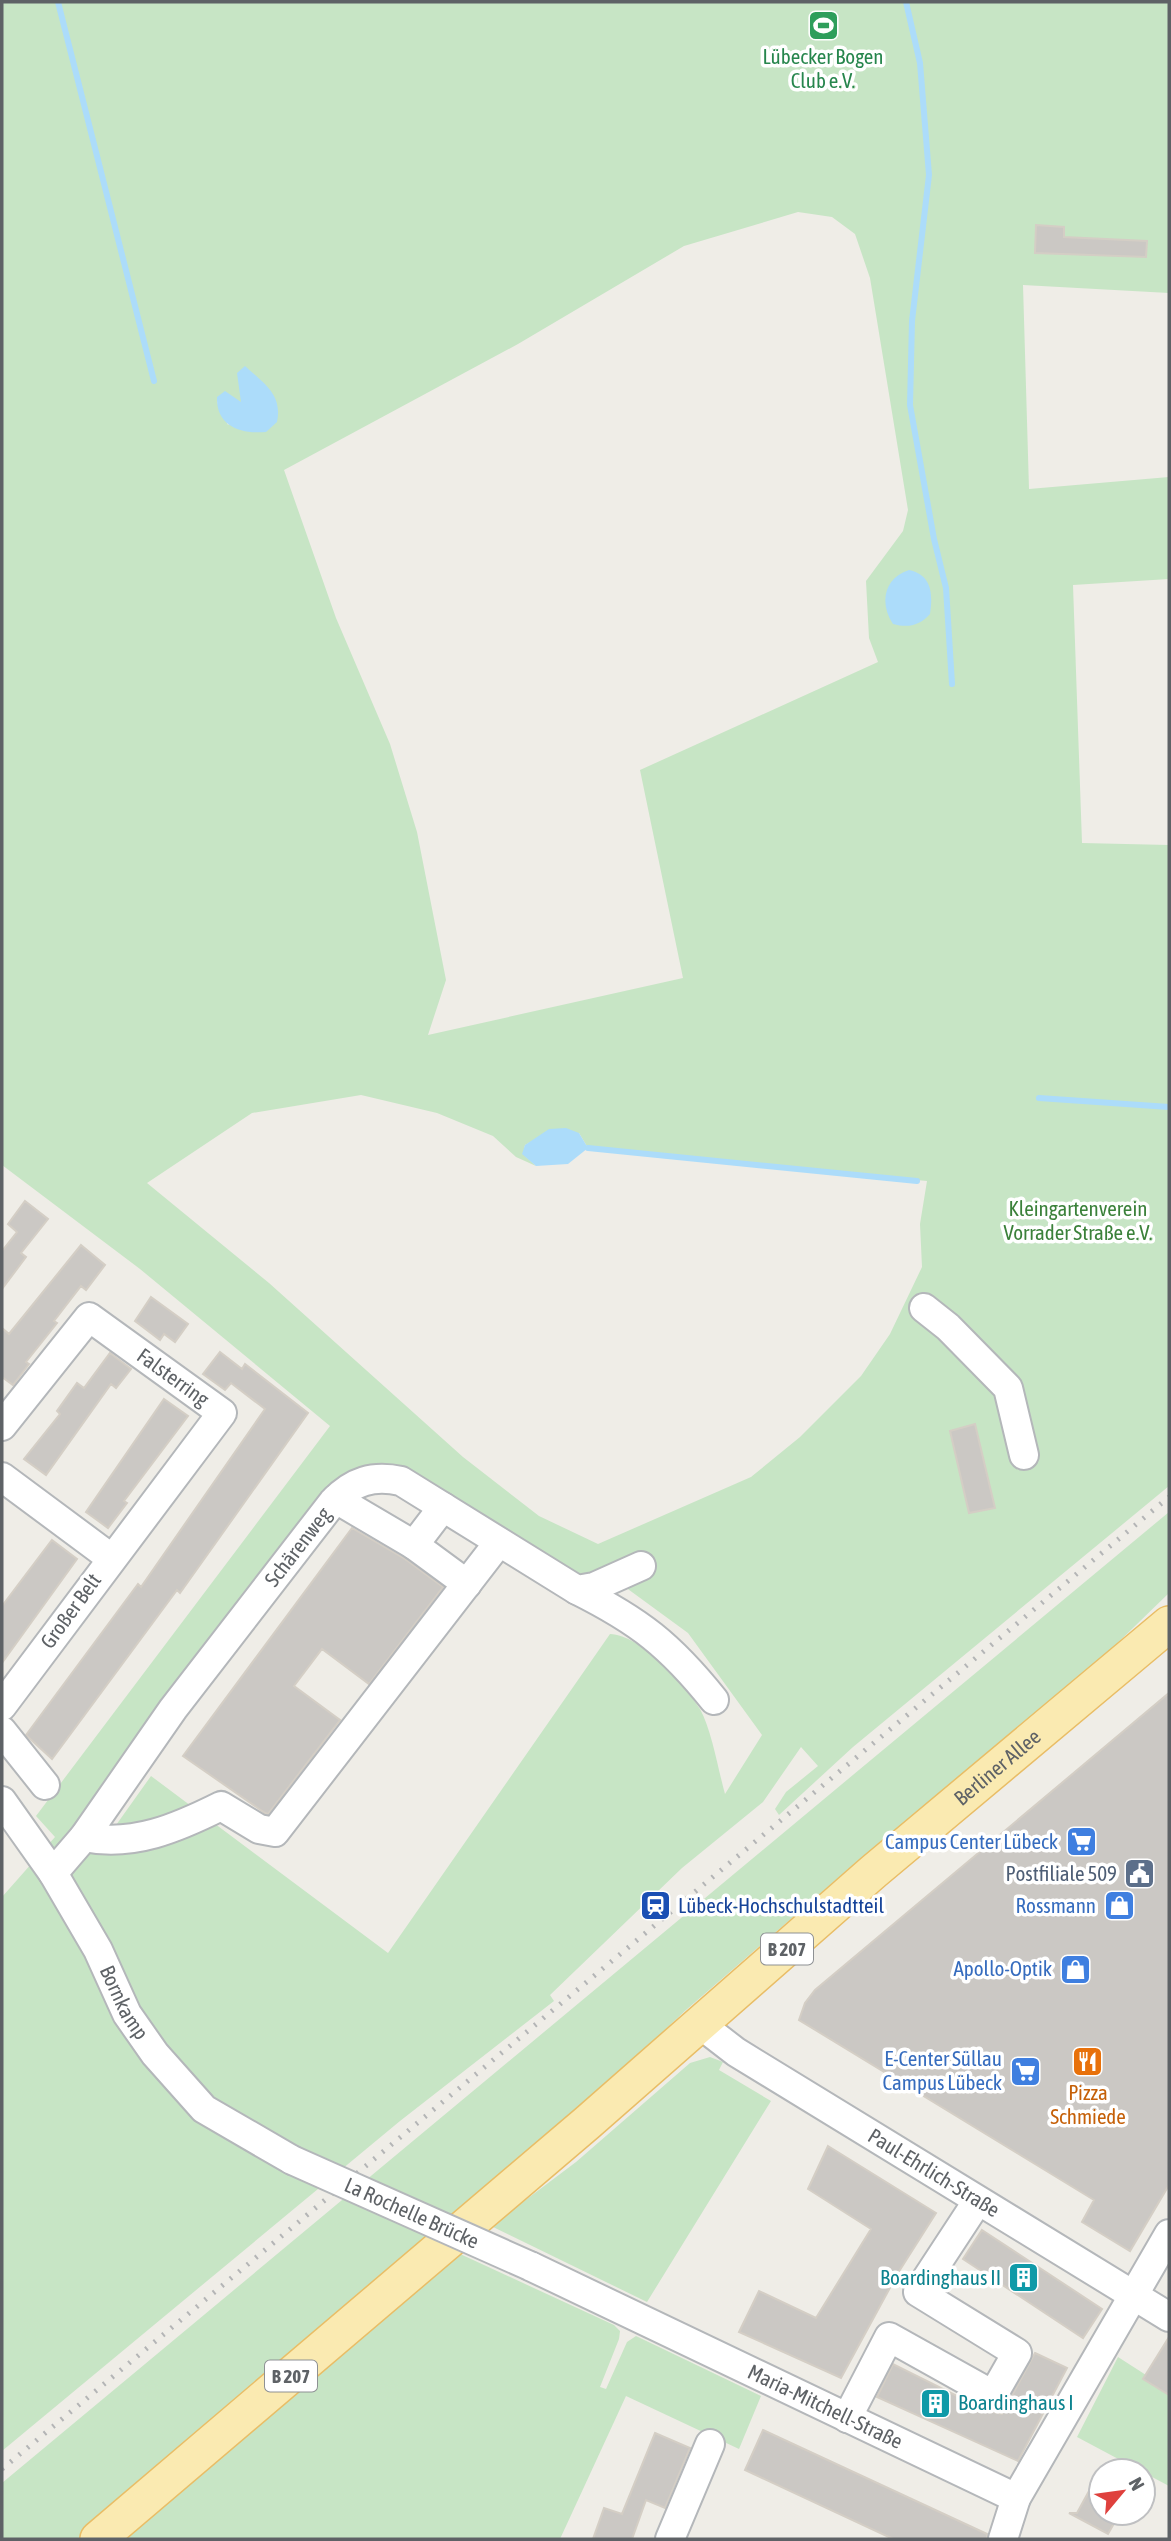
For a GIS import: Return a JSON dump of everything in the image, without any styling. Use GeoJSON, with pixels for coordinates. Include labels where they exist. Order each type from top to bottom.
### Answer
{"type":"FeatureCollection","features":[{"type":"Feature","properties":{"kind":"main road","name":"Berliner Allee"},"geometry":{"type":"LineString","coordinates":[[701,2025],[873,1872],[1169,1624]]}},
{"type":"Feature","properties":{"kind":"main road","name":"B 207"},"geometry":{"type":"LineString","coordinates":[[98,2539],[701,2025]]}},
{"type":"Feature","properties":{"kind":"street"},"geometry":{"type":"LineString","coordinates":[[924,1308],[957,1335],[1008,1388],[1024,1455]]}},
{"type":"Feature","properties":{"kind":"street","name":"Falsterring"},"geometry":{"type":"LineString","coordinates":[[2,1426],[89,1317],[222,1413],[111,1558]]}},
{"type":"Feature","properties":{"kind":"street","name":"Großer Belt"},"geometry":{"type":"LineString","coordinates":[[2,1477],[111,1558],[2,1706]]}},
{"type":"Feature","properties":{"kind":"street","name":"Schärenweg"},"geometry":{"type":"LineString","coordinates":[[53,1873],[84,1837],[173,1709],[336,1499],[355,1484],[385,1478],[410,1486],[577,1590],[635,1621],[687,1668],[714,1700]]}},
{"type":"Feature","properties":{"kind":"street"},"geometry":{"type":"LineString","coordinates":[[336,1499],[414,1545],[467,1584]]}},
{"type":"Feature","properties":{"kind":"street"},"geometry":{"type":"LineString","coordinates":[[414,1545],[443,1507]]}},
{"type":"Feature","properties":{"kind":"street"},"geometry":{"type":"LineString","coordinates":[[84,1837],[122,1841],[147,1836],[191,1822],[221,1806],[259,1829],[275,1832],[499,1542]]}},
{"type":"Feature","properties":{"kind":"street"},"geometry":{"type":"LineString","coordinates":[[577,1590],[594,1587],[641,1566]]}},
{"type":"Feature","properties":{"kind":"street"},"geometry":{"type":"LineString","coordinates":[[2,1731],[45,1784]]}},
{"type":"Feature","properties":{"kind":"street","name":"Bornkamp"},"geometry":{"type":"LineString","coordinates":[[2,1801],[53,1873],[98,1950],[127,2014],[155,2054],[204,2109],[292,2160]]}},
{"type":"Feature","properties":{"kind":"street","name":"Paul-Ehrlich-Straße"},"geometry":{"type":"LineString","coordinates":[[701,2025],[736,2052],[977,2202],[1169,2317]]}},
{"type":"Feature","properties":{"kind":"street","name":"La Rochelle Brücke"},"geometry":{"type":"LineString","coordinates":[[292,2160],[530,2266],[634,2316]]}},
{"type":"Feature","properties":{"kind":"street"},"geometry":{"type":"LineString","coordinates":[[847,2418],[889,2337],[993,2395],[1017,2353],[918,2292],[977,2202]]}},
{"type":"Feature","properties":{"kind":"street"},"geometry":{"type":"LineString","coordinates":[[1003,2539],[1016,2498],[1169,2234]]}},
{"type":"Feature","properties":{"kind":"street","name":"Maria-Mitchell-Straße"},"geometry":{"type":"LineString","coordinates":[[634,2316],[1016,2498]]}},
{"type":"Feature","properties":{"kind":"street"},"geometry":{"type":"LineString","coordinates":[[670,2539],[710,2444]]}},
{"type":"Feature","properties":{"kind":"green space","name":"Kleingartenverein Vorrader Straße e.V."},"geometry":{"type":"Polygon","coordinates":[[[2,2],[1169,2],[1169,293],[1023,285],[1029,489],[1169,477],[1169,579],[1073,585],[1082,843],[1169,845],[1169,1486],[853,1747],[779,1815],[775,1809],[786,1792],[818,1766],[801,1747],[763,1802],[682,1868],[550,1995],[554,2001],[400,2121],[2,2451],[2,1897],[55,1837],[36,1816],[330,1426],[140,1269],[2,1165],[2,2]],[[798,212],[684,246],[518,344],[284,470],[336,618],[390,744],[417,832],[446,980],[428,1035],[683,978],[640,770],[878,662],[869,638],[866,581],[903,531],[908,510],[870,278],[855,234],[832,217],[798,212]],[[245,367],[241,403],[225,392],[217,402],[228,425],[265,385],[245,367]],[[361,1095],[252,1113],[147,1183],[269,1283],[463,1457],[539,1516],[598,1544],[751,1477],[800,1437],[861,1376],[890,1334],[922,1267],[920,1224],[927,1181],[588,1148],[579,1133],[534,1140],[525,1145],[523,1154],[536,1166],[516,1157],[493,1136],[437,1113],[361,1095]],[[377,1469],[77,1829],[99,1849],[151,1776],[388,1953],[610,1634],[622,1636],[648,1651],[673,1674],[693,1698],[708,1728],[725,1794],[762,1735],[688,1633],[621,1584],[632,1565],[603,1566],[581,1577],[377,1469]]]}},
{"type":"Feature","properties":{"kind":"green space"},"geometry":{"type":"Polygon","coordinates":[[[1169,1512],[1169,1593],[1066,1693],[925,1810],[861,1858],[686,2010],[553,2135],[432,2241],[614,2325],[620,2331],[619,2339],[600,2387],[606,2389],[627,2342],[636,2336],[761,2396],[739,2449],[626,2396],[560,2539],[2,2539],[2,2483],[1169,1512]]]}},
{"type":"Feature","properties":{"kind":"green space"},"geometry":{"type":"Polygon","coordinates":[[[710,2057],[723,2062],[719,2070],[771,2101],[647,2302],[491,2226],[576,2162],[690,2063],[710,2057]]]}},
{"type":"Feature","properties":{"kind":"green space"},"geometry":{"type":"Polygon","coordinates":[[[1118,2357],[1146,2375],[1144,2379],[1169,2395],[1169,2486],[1157,2480],[1157,2457],[1115,2457],[1077,2437],[1118,2357]]]}},
{"type":"Feature","properties":{"kind":"water"},"geometry":{"type":"Polygon","coordinates":[[[245,366],[265,384],[277,404],[277,422],[266,432],[248,432],[232,426],[226,422],[218,407],[217,397],[225,391],[241,402],[237,373],[245,366]]]}},
{"type":"Feature","properties":{"kind":"water"},"geometry":{"type":"Polygon","coordinates":[[[909,570],[927,581],[931,593],[930,614],[913,625],[893,624],[886,608],[886,592],[894,579],[909,570]]]}},
{"type":"Feature","properties":{"kind":"water"},"geometry":{"type":"Polygon","coordinates":[[[566,1128],[579,1133],[588,1148],[568,1164],[536,1166],[522,1154],[525,1145],[549,1129],[566,1128]]]}},
{"type":"Feature","properties":{"kind":"building"},"geometry":{"type":"Polygon","coordinates":[[[1036,225],[1064,227],[1064,237],[1147,241],[1146,257],[1035,253],[1036,225]]]}},
{"type":"Feature","properties":{"kind":"building"},"geometry":{"type":"Polygon","coordinates":[[[25,1201],[48,1219],[21,1253],[26,1257],[2,1289],[2,1251],[17,1232],[8,1224],[25,1201]]]}},
{"type":"Feature","properties":{"kind":"building"},"geometry":{"type":"Polygon","coordinates":[[[81,1245],[105,1265],[86,1290],[81,1286],[54,1321],[57,1323],[26,1362],[29,1364],[13,1385],[2,1377],[2,1328],[9,1334],[81,1245]]]}},
{"type":"Feature","properties":{"kind":"building"},"geometry":{"type":"Polygon","coordinates":[[[151,1297],[188,1324],[175,1342],[164,1334],[160,1340],[135,1321],[151,1297]]]}},
{"type":"Feature","properties":{"kind":"building"},"geometry":{"type":"Polygon","coordinates":[[[220,1352],[242,1369],[245,1364],[308,1413],[180,1593],[177,1590],[52,1759],[26,1735],[138,1584],[141,1587],[265,1409],[231,1383],[225,1390],[203,1374],[220,1352]]]}},
{"type":"Feature","properties":{"kind":"building"},"geometry":{"type":"Polygon","coordinates":[[[110,1353],[131,1369],[116,1388],[111,1384],[46,1475],[24,1459],[60,1414],[57,1411],[77,1383],[84,1388],[110,1353]]]}},
{"type":"Feature","properties":{"kind":"building"},"geometry":{"type":"Polygon","coordinates":[[[164,1399],[188,1416],[124,1501],[127,1503],[108,1528],[86,1512],[164,1399]]]}},
{"type":"Feature","properties":{"kind":"building"},"geometry":{"type":"Polygon","coordinates":[[[975,1424],[995,1508],[969,1513],[950,1431],[975,1424]]]}},
{"type":"Feature","properties":{"kind":"building"},"geometry":{"type":"Polygon","coordinates":[[[352,1528],[405,1559],[443,1587],[369,1684],[322,1649],[294,1686],[340,1720],[268,1814],[183,1756],[352,1528]]]}},
{"type":"Feature","properties":{"kind":"building"},"geometry":{"type":"Polygon","coordinates":[[[52,1540],[77,1559],[2,1663],[2,1606],[52,1540]]]}},
{"type":"Feature","properties":{"kind":"building","name":"Campus Center Lübeck"},"geometry":{"type":"Polygon","coordinates":[[[1169,1693],[1169,2185],[1130,2251],[1082,2222],[1094,2200],[799,2020],[805,2003],[815,1990],[1169,1693]]]}},
{"type":"Feature","properties":{"kind":"building"},"geometry":{"type":"Polygon","coordinates":[[[828,2146],[936,2213],[898,2273],[841,2378],[739,2332],[759,2291],[816,2318],[871,2229],[808,2189],[828,2146]]]}},
{"type":"Feature","properties":{"kind":"building","name":"Boardinghaus II"},"geometry":{"type":"Polygon","coordinates":[[[982,2230],[1102,2309],[1083,2338],[963,2259],[982,2230]]]}},
{"type":"Feature","properties":{"kind":"building"},"geometry":{"type":"Polygon","coordinates":[[[1169,2337],[1169,2395],[1143,2379],[1169,2337]]]}},
{"type":"Feature","properties":{"kind":"building","name":"Boardinghaus I"},"geometry":{"type":"Polygon","coordinates":[[[1035,2353],[1067,2368],[1018,2461],[877,2397],[893,2364],[985,2410],[1002,2414],[1035,2353]]]}},
{"type":"Feature","properties":{"kind":"building"},"geometry":{"type":"Polygon","coordinates":[[[763,2430],[987,2534],[987,2539],[893,2539],[745,2470],[763,2430]]]}},
{"type":"Feature","properties":{"kind":"building"},"geometry":{"type":"Polygon","coordinates":[[[655,2433],[690,2448],[665,2508],[646,2500],[632,2539],[593,2539],[604,2508],[622,2514],[655,2433]]]}},
{"type":"Feature","properties":{"kind":"building"},"geometry":{"type":"Polygon","coordinates":[[[1087,2495],[1087,2523],[1069,2513],[1077,2513],[1087,2495]]]}},
{"type":"Feature","properties":{"kind":"building"},"geometry":{"type":"Polygon","coordinates":[[[1095,2527],[1112,2527],[1108,2534],[1095,2527]]]}},
{"type":"Feature","properties":{"kind":"waterway"},"geometry":{"type":"LineString","coordinates":[[58,2],[154,381]]}},
{"type":"Feature","properties":{"kind":"waterway"},"geometry":{"type":"LineString","coordinates":[[906,2],[920,63],[929,175],[912,321],[910,405],[934,539],[946,588],[952,684]]}},
{"type":"Feature","properties":{"kind":"waterway"},"geometry":{"type":"LineString","coordinates":[[1039,1098],[1169,1107]]}},
{"type":"Feature","properties":{"kind":"waterway"},"geometry":{"type":"LineString","coordinates":[[588,1148],[917,1181]]}},
{"type":"Feature","properties":{"kind":"railway"},"geometry":{"type":"LineString","coordinates":[[2,2469],[1169,1497]]}},
{"type":"Feature","properties":{"kind":"place","name":"Lübecker Bogen Club e.V."},"geometry":{"type":"Point","coordinates":[823,25]}},
{"type":"Feature","properties":{"kind":"place","name":"Campus Center Lübeck"},"geometry":{"type":"Point","coordinates":[1081,1842]}},
{"type":"Feature","properties":{"kind":"place","name":"Postfiliale 509"},"geometry":{"type":"Point","coordinates":[1140,1874]}},
{"type":"Feature","properties":{"kind":"place","name":"Lübeck-Hochschulstadtteil"},"geometry":{"type":"Point","coordinates":[655,1906]}},
{"type":"Feature","properties":{"kind":"place","name":"Rossmann"},"geometry":{"type":"Point","coordinates":[1119,1906]}},
{"type":"Feature","properties":{"kind":"place","name":"Apollo-Optik"},"geometry":{"type":"Point","coordinates":[1075,1969]}},
{"type":"Feature","properties":{"kind":"place","name":"Pizza Schmiede"},"geometry":{"type":"Point","coordinates":[1088,2061]}},
{"type":"Feature","properties":{"kind":"place","name":"E-Center Süllau Campus Lübeck"},"geometry":{"type":"Point","coordinates":[1025,2071]}},
{"type":"Feature","properties":{"kind":"place","name":"Boardinghaus II"},"geometry":{"type":"Point","coordinates":[1024,2278]}},
{"type":"Feature","properties":{"kind":"place","name":"Boardinghaus I"},"geometry":{"type":"Point","coordinates":[935,2403]}}]}
